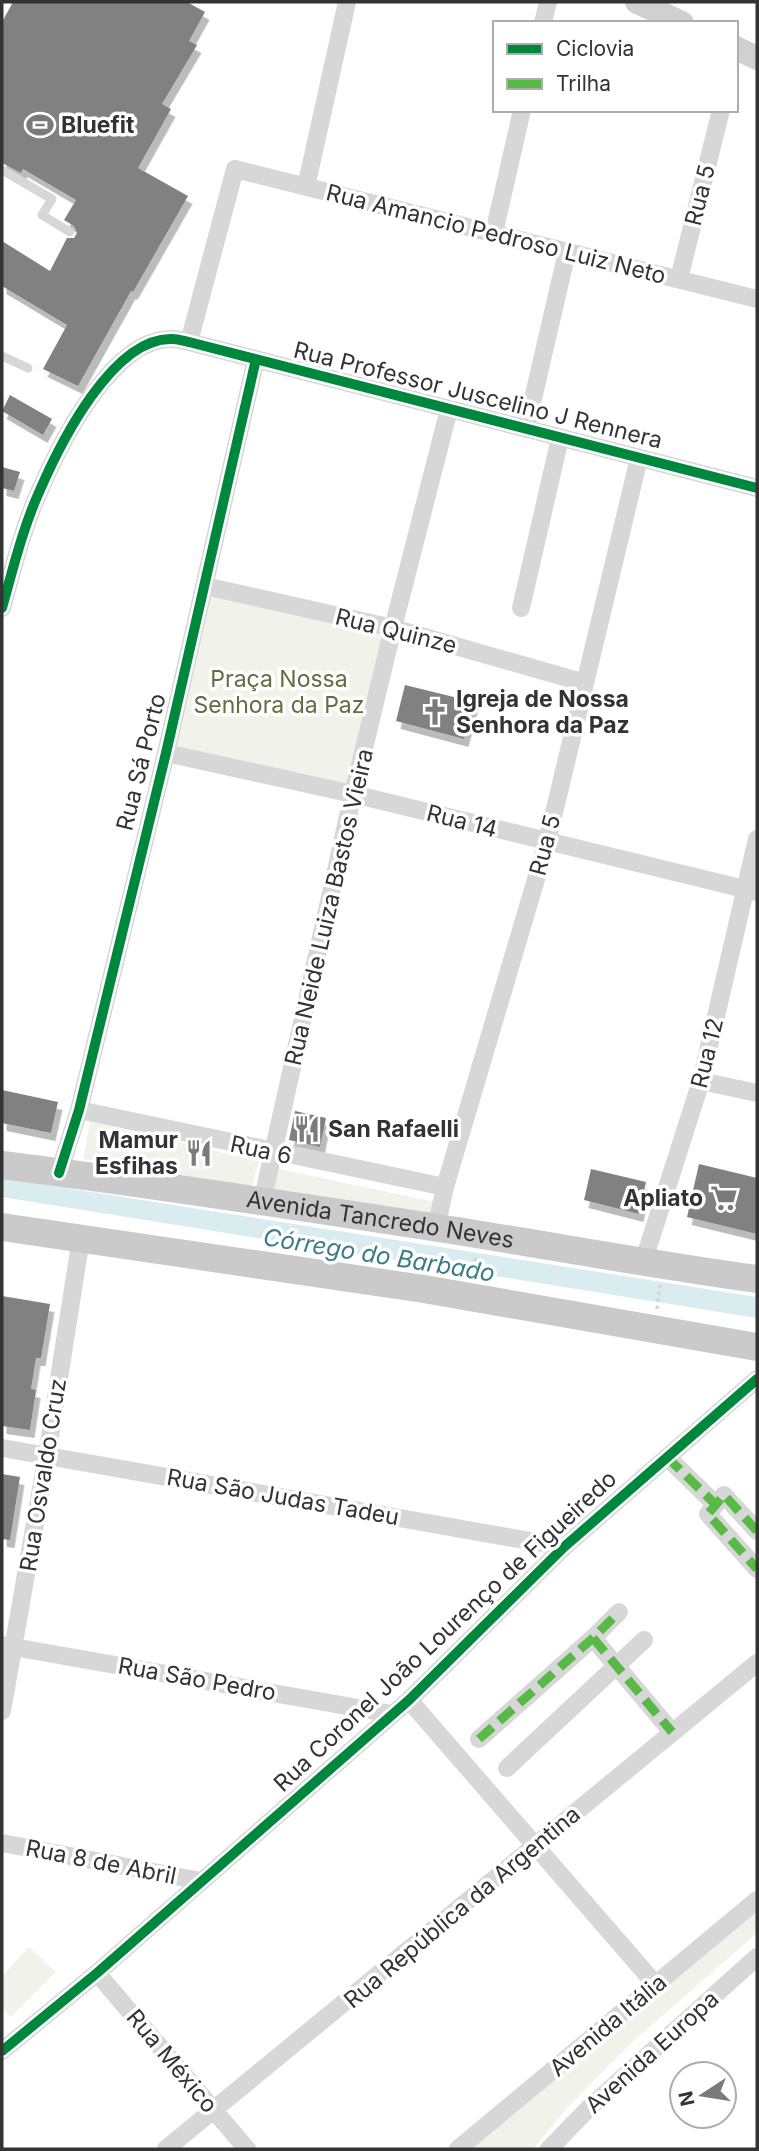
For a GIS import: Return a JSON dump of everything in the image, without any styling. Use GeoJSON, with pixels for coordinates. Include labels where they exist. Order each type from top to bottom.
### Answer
{"type":"FeatureCollection","features":[{"type":"Feature","properties":{"kind":"main road","name":"Avenida Tancredo Neves"},"geometry":{"type":"LineString","coordinates":[[2,1166],[436,1228],[652,1273],[757,1279]]}},
{"type":"Feature","properties":{"kind":"main road"},"geometry":{"type":"LineString","coordinates":[[2,1227],[424,1289],[757,1347]]}},
{"type":"Feature","properties":{"kind":"street"},"geometry":{"type":"LineString","coordinates":[[306,187],[347,2]]}},
{"type":"Feature","properties":{"kind":"street"},"geometry":{"type":"LineString","coordinates":[[543,21],[548,2]]}},
{"type":"Feature","properties":{"kind":"street"},"geometry":{"type":"LineString","coordinates":[[637,2],[678,21]]}},
{"type":"Feature","properties":{"kind":"street"},"geometry":{"type":"LineString","coordinates":[[738,50],[757,58]]}},
{"type":"Feature","properties":{"kind":"street"},"geometry":{"type":"LineString","coordinates":[[494,233],[522,112]]}},
{"type":"Feature","properties":{"kind":"street","name":"Rua 5"},"geometry":{"type":"LineString","coordinates":[[679,279],[721,112]]}},
{"type":"Feature","properties":{"kind":"street","name":"Rua Amancio Pedroso Luiz Neto"},"geometry":{"type":"LineString","coordinates":[[188,342],[236,169],[757,299]]}},
{"type":"Feature","properties":{"kind":"street"},"geometry":{"type":"LineString","coordinates":[[526,429],[567,252]]}},
{"type":"Feature","properties":{"kind":"street","name":"Rua Professor Juscelino J Rennera"},"geometry":{"type":"LineString","coordinates":[[2,608],[39,492],[68,433],[110,372],[134,352],[163,340],[188,342],[757,488]]}},
{"type":"Feature","properties":{"kind":"street","name":"Rua Sá Porto"},"geometry":{"type":"LineString","coordinates":[[59,1173],[79,1110],[166,753],[256,359]]}},
{"type":"Feature","properties":{"kind":"street","name":"Rua Neide Luiza Bastos Vieira"},"geometry":{"type":"LineString","coordinates":[[262,1202],[353,794],[449,409]]}},
{"type":"Feature","properties":{"kind":"street"},"geometry":{"type":"LineString","coordinates":[[521,608],[560,438]]}},
{"type":"Feature","properties":{"kind":"street","name":"Rua 5"},"geometry":{"type":"LineString","coordinates":[[436,1228],[445,1187],[547,842],[639,458]]}},
{"type":"Feature","properties":{"kind":"street","name":"Rua Quinze"},"geometry":{"type":"LineString","coordinates":[[205,586],[393,628],[585,683]]}},
{"type":"Feature","properties":{"kind":"street","name":"Rua 14"},"geometry":{"type":"LineString","coordinates":[[166,753],[353,794],[751,891]]}},
{"type":"Feature","properties":{"kind":"street","name":"Rua 12"},"geometry":{"type":"LineString","coordinates":[[652,1273],[751,891],[757,839]]}},
{"type":"Feature","properties":{"kind":"street"},"geometry":{"type":"LineString","coordinates":[[701,1081],[757,1093]]}},
{"type":"Feature","properties":{"kind":"street","name":"Rua 6"},"geometry":{"type":"LineString","coordinates":[[79,1110],[445,1187]]}},
{"type":"Feature","properties":{"kind":"street","name":"Rua Osvaldo Cruz"},"geometry":{"type":"LineString","coordinates":[[2,1711],[8,1646],[47,1455],[81,1238]]}},
{"type":"Feature","properties":{"kind":"street","name":"Rua Coronel João Lourenço de Figueiredo"},"geometry":{"type":"LineString","coordinates":[[5,2044],[97,1973],[409,1700],[564,1547],[757,1378]]}},
{"type":"Feature","properties":{"kind":"street","name":"Rua São Judas Tadeu"},"geometry":{"type":"LineString","coordinates":[[2,1448],[564,1547]]}},
{"type":"Feature","properties":{"kind":"street"},"geometry":{"type":"LineString","coordinates":[[667,1457],[715,1504]]}},
{"type":"Feature","properties":{"kind":"street"},"geometry":{"type":"LineString","coordinates":[[757,1531],[724,1495],[708,1514],[757,1569]]}},
{"type":"Feature","properties":{"kind":"street"},"geometry":{"type":"LineString","coordinates":[[479,1738],[593,1639],[620,1612]]}},
{"type":"Feature","properties":{"kind":"street"},"geometry":{"type":"LineString","coordinates":[[593,1639],[672,1732]]}},
{"type":"Feature","properties":{"kind":"street"},"geometry":{"type":"LineString","coordinates":[[507,1768],[644,1640]]}},
{"type":"Feature","properties":{"kind":"street","name":"Rua São Pedro"},"geometry":{"type":"LineString","coordinates":[[8,1646],[392,1714]]}},
{"type":"Feature","properties":{"kind":"street","name":"Rua República da Argentina"},"geometry":{"type":"LineString","coordinates":[[166,2149],[757,1663]]}},
{"type":"Feature","properties":{"kind":"street"},"geometry":{"type":"LineString","coordinates":[[409,1700],[656,1985]]}},
{"type":"Feature","properties":{"kind":"street","name":"Rua 8 de Abril"},"geometry":{"type":"LineString","coordinates":[[2,1843],[201,1881]]}},
{"type":"Feature","properties":{"kind":"street","name":"Avenida Itália"},"geometry":{"type":"LineString","coordinates":[[458,2149],[757,1900]]}},
{"type":"Feature","properties":{"kind":"street","name":"Avenida Europa"},"geometry":{"type":"LineString","coordinates":[[550,2149],[598,2100],[757,1957]]}},
{"type":"Feature","properties":{"kind":"street","name":"Rua México"},"geometry":{"type":"LineString","coordinates":[[97,1973],[247,2149]]}},
{"type":"Feature","properties":{"kind":"lane"},"geometry":{"type":"LineString","coordinates":[[2,170],[51,199],[42,215],[70,232]]}},
{"type":"Feature","properties":{"kind":"lane"},"geometry":{"type":"LineString","coordinates":[[2,356],[28,368]]}},
{"type":"Feature","properties":{"kind":"path"},"geometry":{"type":"LineString","coordinates":[[473,1280],[476,1253]]}},
{"type":"Feature","properties":{"kind":"path"},"geometry":{"type":"LineString","coordinates":[[652,1273],[657,1310]]}},
{"type":"Feature","properties":{"kind":"green space","name":"Praça Nossa Senhora da Paz"},"geometry":{"type":"Polygon","coordinates":[[[208,594],[386,636],[350,791],[172,749],[208,594]]]}},
{"type":"Feature","properties":{"kind":"green space"},"geometry":{"type":"Polygon","coordinates":[[[90,1122],[259,1161],[251,1188],[83,1159],[90,1122]]]}},
{"type":"Feature","properties":{"kind":"green space"},"geometry":{"type":"Polygon","coordinates":[[[275,1168],[435,1202],[430,1220],[267,1198],[275,1168]]]}},
{"type":"Feature","properties":{"kind":"green space"},"geometry":{"type":"Polygon","coordinates":[[[757,1904],[757,1933],[630,2044],[569,2106],[533,2149],[462,2149],[757,1904]]]}},
{"type":"Feature","properties":{"kind":"green space"},"geometry":{"type":"Polygon","coordinates":[[[29,1947],[56,1972],[11,2017],[2,2008],[2,1976],[29,1947]]]}},
{"type":"Feature","properties":{"kind":"water","name":"Córrego do Barbado"},"geometry":{"type":"Polygon","coordinates":[[[2,1178],[757,1297],[757,1318],[2,1197],[2,1178]]]}},
{"type":"Feature","properties":{"kind":"building"},"geometry":{"type":"Polygon","coordinates":[[[13,2],[187,2],[205,12],[189,41],[197,45],[162,104],[171,109],[138,168],[188,196],[78,386],[43,369],[67,325],[2,286],[2,241],[50,271],[67,238],[74,238],[77,233],[74,226],[64,220],[76,200],[23,169],[21,173],[2,163],[2,22],[13,2]]]}},
{"type":"Feature","properties":{"kind":"building"},"geometry":{"type":"Polygon","coordinates":[[[10,395],[52,419],[43,435],[2,411],[10,395]]]}},
{"type":"Feature","properties":{"kind":"building"},"geometry":{"type":"Polygon","coordinates":[[[2,467],[20,472],[14,491],[2,488],[2,467]]]}},
{"type":"Feature","properties":{"kind":"building","name":"Igreja de Nossa Senhora da Paz"},"geometry":{"type":"Polygon","coordinates":[[[405,685],[474,702],[464,739],[396,721],[405,685]]]}},
{"type":"Feature","properties":{"kind":"building"},"geometry":{"type":"Polygon","coordinates":[[[2,1090],[58,1102],[51,1133],[2,1123],[2,1090]]]}},
{"type":"Feature","properties":{"kind":"building","name":"San Rafaelli"},"geometry":{"type":"Polygon","coordinates":[[[295,1111],[326,1118],[320,1147],[289,1140],[295,1111]]]}},
{"type":"Feature","properties":{"kind":"building","name":"Apliato"},"geometry":{"type":"Polygon","coordinates":[[[699,1164],[757,1178],[757,1234],[687,1217],[699,1164]]]}},
{"type":"Feature","properties":{"kind":"building"},"geometry":{"type":"Polygon","coordinates":[[[591,1169],[646,1182],[639,1214],[584,1200],[591,1169]]]}},
{"type":"Feature","properties":{"kind":"building"},"geometry":{"type":"Polygon","coordinates":[[[2,1296],[50,1304],[41,1358],[36,1358],[31,1389],[36,1390],[30,1430],[2,1426],[2,1296]]]}},
{"type":"Feature","properties":{"kind":"building"},"geometry":{"type":"Polygon","coordinates":[[[2,1474],[20,1477],[10,1540],[2,1539],[2,1474]]]}},
{"type":"Feature","properties":{"kind":"marked path"},"geometry":{"type":"LineString","coordinates":[[667,1457],[715,1504]]}},
{"type":"Feature","properties":{"kind":"marked path"},"geometry":{"type":"LineString","coordinates":[[757,1531],[724,1495],[708,1514],[757,1569]]}},
{"type":"Feature","properties":{"kind":"marked path"},"geometry":{"type":"LineString","coordinates":[[479,1739],[619,1612]]}},
{"type":"Feature","properties":{"kind":"marked path"},"geometry":{"type":"LineString","coordinates":[[593,1638],[672,1732]]}},
{"type":"Feature","properties":{"kind":"cycle path"},"geometry":{"type":"LineString","coordinates":[[2,608],[34,504],[75,421],[110,373],[130,355],[151,343],[173,339],[757,488]]}},
{"type":"Feature","properties":{"kind":"cycle path"},"geometry":{"type":"LineString","coordinates":[[59,1173],[79,1110],[166,753],[256,359]]}},
{"type":"Feature","properties":{"kind":"cycle path"},"geometry":{"type":"LineString","coordinates":[[2,2051],[97,1973],[409,1700],[564,1547],[757,1379]]}},
{"type":"Feature","properties":{"kind":"place","name":"Bluefit"},"geometry":{"type":"Point","coordinates":[40,125]}},
{"type":"Feature","properties":{"kind":"place","name":"Igreja de Nossa Senhora da Paz"},"geometry":{"type":"Point","coordinates":[435,712]}},
{"type":"Feature","properties":{"kind":"place","name":"San Rafaelli"},"geometry":{"type":"Point","coordinates":[307,1129]}},
{"type":"Feature","properties":{"kind":"place","name":"Mamur Esfihas"},"geometry":{"type":"Point","coordinates":[199,1153]}},
{"type":"Feature","properties":{"kind":"place","name":"Apliato"},"geometry":{"type":"Point","coordinates":[724,1198]}}]}
